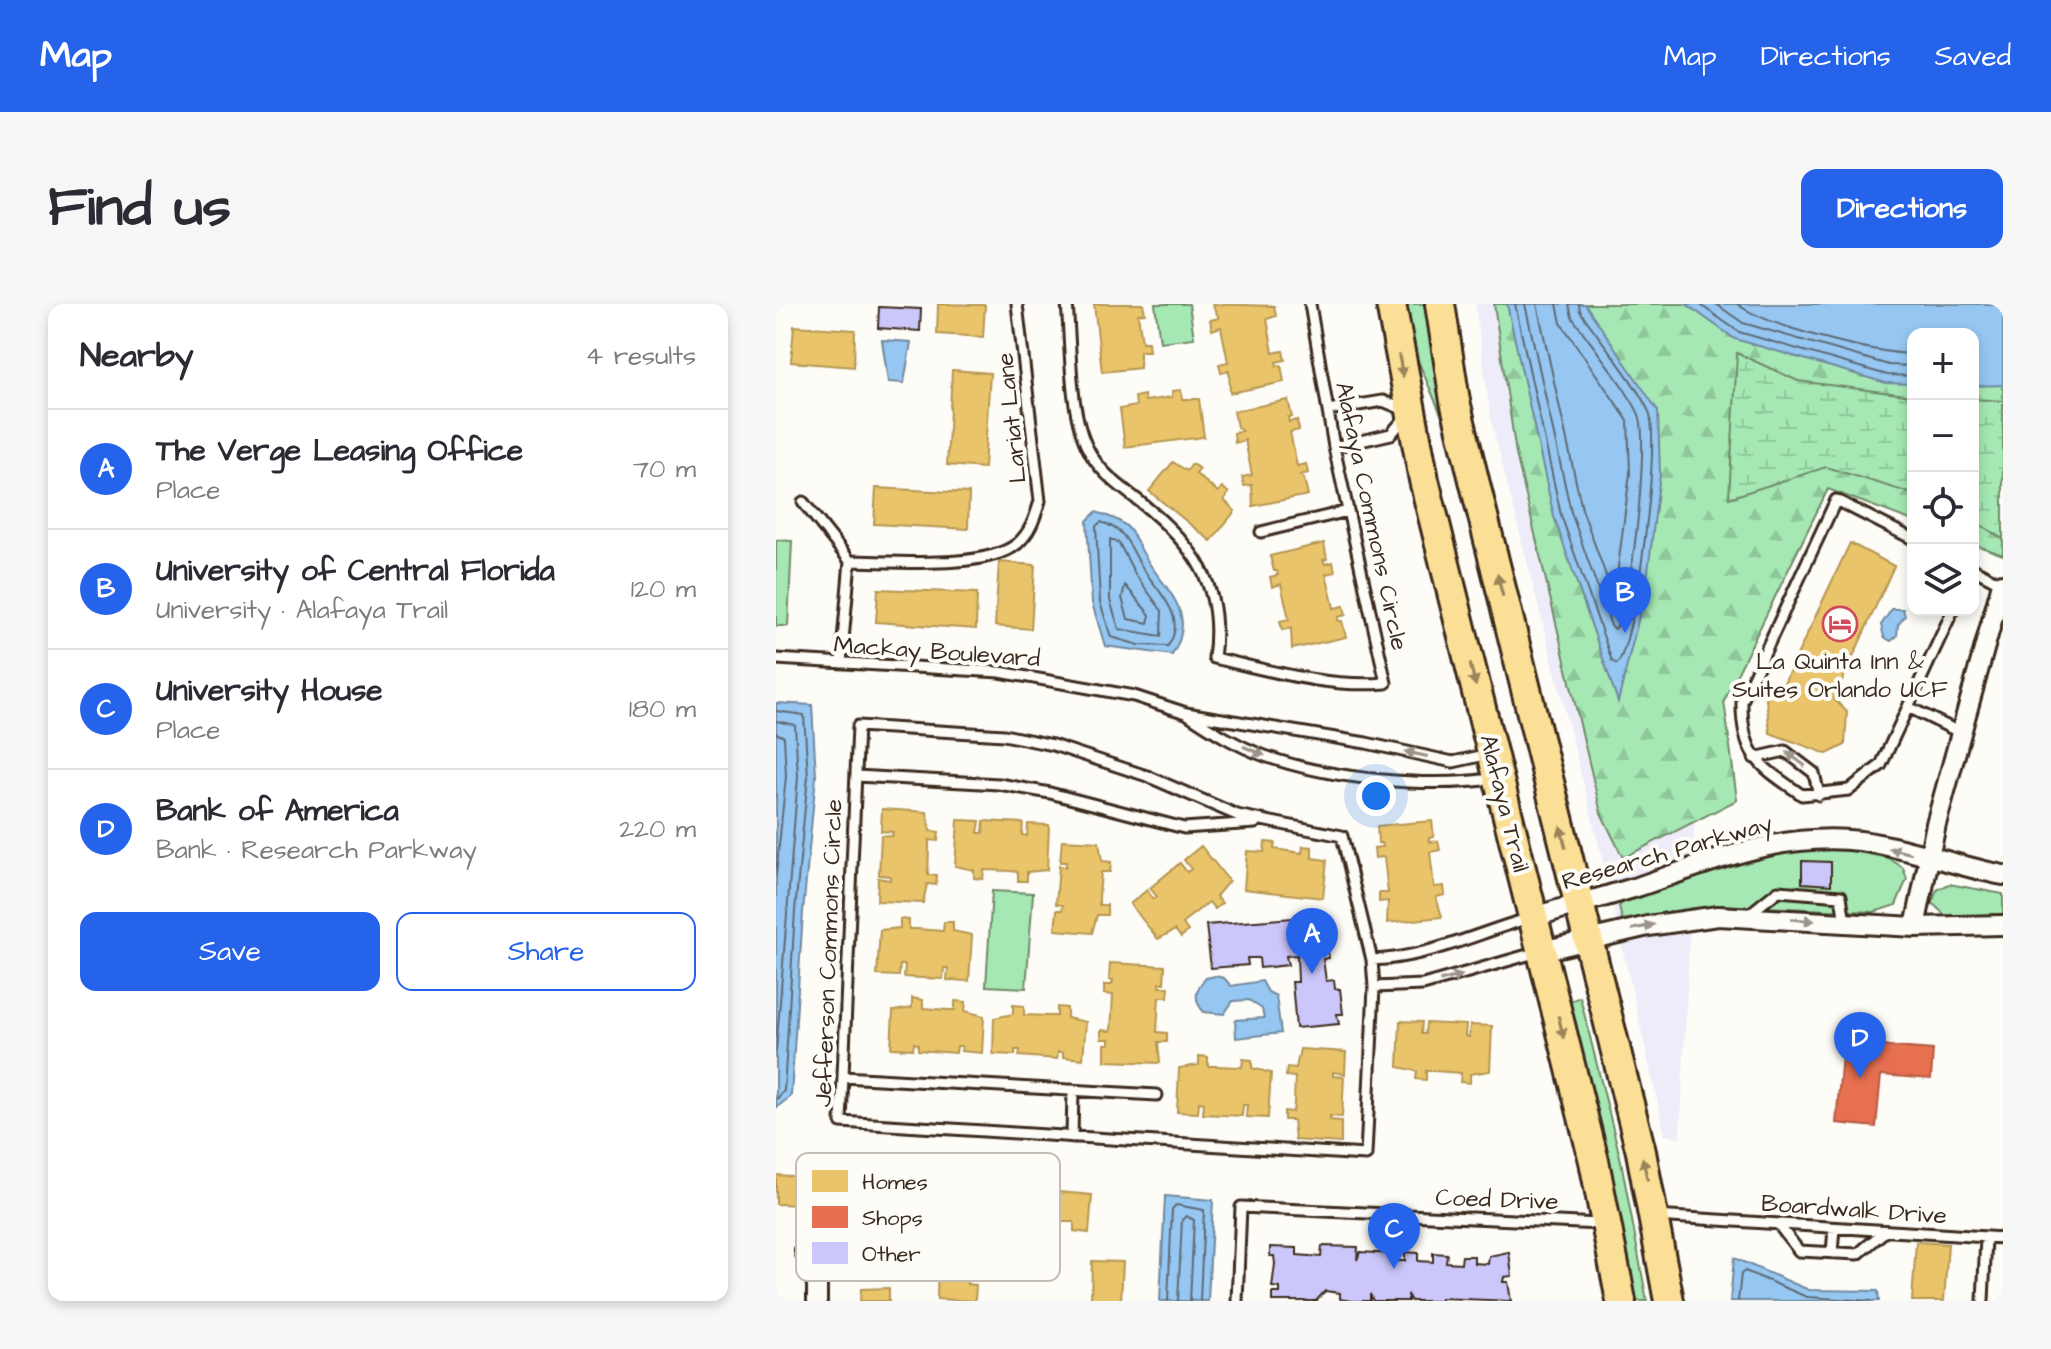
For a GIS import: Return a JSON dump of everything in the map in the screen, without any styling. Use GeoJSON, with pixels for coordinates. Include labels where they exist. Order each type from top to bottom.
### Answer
{"type":"FeatureCollection","features":[{"type":"Feature","properties":{"kind":"main road","name":"Alafaya Trail"},"geometry":{"type":"LineString","coordinates":[[1391,304],[1410,412],[1608,1224],[1621,1301]]}},
{"type":"Feature","properties":{"kind":"main road","name":"Alafaya Trail"},"geometry":{"type":"LineString","coordinates":[[1440,304],[1455,401],[1655,1216],[1669,1301]]}},
{"type":"Feature","properties":{"kind":"street"},"geometry":{"type":"LineString","coordinates":[[1915,927],[1928,857],[2002,584]]}},
{"type":"Feature","properties":{"kind":"street","name":"Research Parkway"},"geometry":{"type":"LineString","coordinates":[[1534,917],[1770,843],[1860,841],[2003,875]]}},
{"type":"Feature","properties":{"kind":"street"},"geometry":{"type":"LineString","coordinates":[[1542,951],[1681,920],[1746,917],[1915,927],[2003,925]]}},
{"type":"Feature","properties":{"kind":"street"},"geometry":{"type":"LineString","coordinates":[[816,1281],[817,1301]]}},
{"type":"Feature","properties":{"kind":"lane","name":"Lariat Lane"},"geometry":{"type":"LineString","coordinates":[[850,561],[969,562],[1015,546],[1032,528],[1040,501],[1017,304]]}},
{"type":"Feature","properties":{"kind":"lane","name":"Alafaya Commons Circle"},"geometry":{"type":"LineString","coordinates":[[1067,304],[1078,421],[1087,449],[1107,476],[1186,542],[1205,576],[1214,610],[1214,658],[1313,681],[1352,686],[1386,683],[1334,447],[1310,304]]}},
{"type":"Feature","properties":{"kind":"lane"},"geometry":{"type":"LineString","coordinates":[[1328,410],[1383,401],[1410,412],[1391,434],[1334,447]]}},
{"type":"Feature","properties":{"kind":"lane"},"geometry":{"type":"LineString","coordinates":[[1907,536],[1836,500],[1742,701],[1741,726],[1754,758],[1802,795],[1849,790],[1881,765],[1950,616]]}},
{"type":"Feature","properties":{"kind":"lane"},"geometry":{"type":"LineString","coordinates":[[803,502],[850,561],[841,663]]}},
{"type":"Feature","properties":{"kind":"lane"},"geometry":{"type":"LineString","coordinates":[[1261,532],[1348,511]]}},
{"type":"Feature","properties":{"kind":"lane"},"geometry":{"type":"LineString","coordinates":[[1979,572],[2002,584]]}},
{"type":"Feature","properties":{"kind":"lane","name":"Mackay Boulevard"},"geometry":{"type":"LineString","coordinates":[[776,659],[1000,672],[1134,696],[1186,713],[1352,740],[1453,762],[1496,765]]}},
{"type":"Feature","properties":{"kind":"lane"},"geometry":{"type":"LineString","coordinates":[[1908,707],[1961,733]]}},
{"type":"Feature","properties":{"kind":"lane","name":"Mackay Boulevard"},"geometry":{"type":"LineString","coordinates":[[1186,713],[1226,740],[1299,765],[1413,781],[1451,782],[1496,765]]}},
{"type":"Feature","properties":{"kind":"lane","name":"Jefferson Commons Circle"},"geometry":{"type":"LineString","coordinates":[[858,726],[1004,735],[1053,745],[1147,776],[1237,815],[1266,823],[1342,836],[1372,960],[1374,987],[1366,1155],[841,1122],[858,726]]}},
{"type":"Feature","properties":{"kind":"lane"},"geometry":{"type":"LineString","coordinates":[[1754,758],[1785,751],[1814,773],[1819,795]]}},
{"type":"Feature","properties":{"kind":"lane"},"geometry":{"type":"LineString","coordinates":[[856,776],[999,784],[1050,793],[1184,828],[1266,823]]}},
{"type":"Feature","properties":{"kind":"lane"},"geometry":{"type":"LineString","coordinates":[[1746,917],[1778,891],[1841,896],[1845,923]]}},
{"type":"Feature","properties":{"kind":"lane"},"geometry":{"type":"LineString","coordinates":[[1372,960],[1428,954],[1482,931],[1534,917]]}},
{"type":"Feature","properties":{"kind":"lane"},"geometry":{"type":"LineString","coordinates":[[1374,987],[1423,985],[1542,951]]}},
{"type":"Feature","properties":{"kind":"lane"},"geometry":{"type":"LineString","coordinates":[[843,1077],[1157,1095]]}},
{"type":"Feature","properties":{"kind":"lane"},"geometry":{"type":"LineString","coordinates":[[1072,1137],[1073,1090]]}},
{"type":"Feature","properties":{"kind":"lane","name":"Coed Drive"},"geometry":{"type":"LineString","coordinates":[[1237,1301],[1241,1207],[1608,1224]]}},
{"type":"Feature","properties":{"kind":"lane","name":"Boardwalk Drive"},"geometry":{"type":"LineString","coordinates":[[1655,1216],[2003,1238]]}},
{"type":"Feature","properties":{"kind":"lane"},"geometry":{"type":"LineString","coordinates":[[1778,1224],[1799,1251],[1858,1254],[1886,1231]]}},
{"type":"Feature","properties":{"kind":"lane"},"geometry":{"type":"LineString","coordinates":[[1832,1253],[1834,1228]]}},
{"type":"Feature","properties":{"kind":"lane"},"geometry":{"type":"LineString","coordinates":[[1983,1301],[1986,1238]]}},
{"type":"Feature","properties":{"kind":"shaded area"},"geometry":{"type":"Polygon","coordinates":[[[1475,304],[1719,304],[1680,1138],[1665,1135],[1599,845],[1491,420],[1475,304]]]}},
{"type":"Feature","properties":{"kind":"green space"},"geometry":{"type":"Polygon","coordinates":[[[1155,304],[1189,304],[1194,338],[1160,342],[1155,304]]]}},
{"type":"Feature","properties":{"kind":"green space"},"geometry":{"type":"Polygon","coordinates":[[[1406,304],[1427,304],[1446,426],[1413,349],[1406,304]]]}},
{"type":"Feature","properties":{"kind":"green space"},"geometry":{"type":"Polygon","coordinates":[[[1494,304],[2003,304],[2003,555],[1979,546],[1979,328],[1907,328],[1907,519],[1828,489],[1724,701],[1737,800],[1623,858],[1601,813],[1516,454],[1494,304]]]}},
{"type":"Feature","properties":{"kind":"green space"},"geometry":{"type":"Polygon","coordinates":[[[1737,353],[1798,381],[1907,395],[1907,492],[1826,467],[1729,498],[1737,353]]]}},
{"type":"Feature","properties":{"kind":"green space"},"geometry":{"type":"Polygon","coordinates":[[[1979,399],[2003,401],[2003,539],[1979,524],[1979,399]]]}},
{"type":"Feature","properties":{"kind":"green space"},"geometry":{"type":"Polygon","coordinates":[[[776,540],[792,541],[788,626],[776,626],[776,540]]]}},
{"type":"Feature","properties":{"kind":"green space"},"geometry":{"type":"Polygon","coordinates":[[[1847,850],[1889,858],[1903,868],[1907,879],[1896,905],[1874,912],[1720,905],[1622,919],[1619,907],[1623,902],[1776,851],[1847,850]]]}},
{"type":"Feature","properties":{"kind":"green space"},"geometry":{"type":"Polygon","coordinates":[[[1949,884],[2003,894],[2003,914],[1946,916],[1932,903],[1937,890],[1949,884]]]}},
{"type":"Feature","properties":{"kind":"green space"},"geometry":{"type":"Polygon","coordinates":[[[992,891],[1033,893],[1026,988],[986,986],[992,891]]]}},
{"type":"Feature","properties":{"kind":"green space"},"geometry":{"type":"Polygon","coordinates":[[[1580,997],[1621,1161],[1647,1301],[1635,1301],[1610,1162],[1570,1001],[1580,997]]]}},
{"type":"Feature","properties":{"kind":"water"},"geometry":{"type":"Polygon","coordinates":[[[1507,304],[1585,304],[1658,411],[1660,474],[1646,588],[1618,702],[1554,517],[1507,304]]]}},
{"type":"Feature","properties":{"kind":"water"},"geometry":{"type":"Polygon","coordinates":[[[1686,304],[2003,304],[2003,385],[1979,386],[1979,328],[1907,328],[1907,384],[1886,383],[1735,339],[1686,304]]]}},
{"type":"Feature","properties":{"kind":"water"},"geometry":{"type":"Polygon","coordinates":[[[882,340],[911,342],[904,383],[888,382],[882,340]]]}},
{"type":"Feature","properties":{"kind":"water"},"geometry":{"type":"Polygon","coordinates":[[[1096,512],[1126,526],[1173,597],[1182,629],[1172,655],[1105,646],[1092,603],[1087,521],[1096,512]]]}},
{"type":"Feature","properties":{"kind":"water"},"geometry":{"type":"Polygon","coordinates":[[[1892,609],[1903,609],[1905,616],[1898,625],[1897,636],[1891,641],[1884,637],[1881,625],[1892,609]]]}},
{"type":"Feature","properties":{"kind":"water"},"geometry":{"type":"Polygon","coordinates":[[[776,703],[812,705],[816,776],[791,1096],[776,1108],[776,703]]]}},
{"type":"Feature","properties":{"kind":"water"},"geometry":{"type":"Polygon","coordinates":[[[1206,978],[1224,978],[1231,986],[1262,981],[1268,992],[1276,996],[1281,1033],[1236,1038],[1235,1020],[1264,1018],[1262,1009],[1249,1000],[1233,1001],[1224,1014],[1204,1012],[1198,1003],[1198,991],[1206,978]]]}},
{"type":"Feature","properties":{"kind":"water"},"geometry":{"type":"Polygon","coordinates":[[[1165,1196],[1213,1200],[1208,1301],[1160,1301],[1165,1196]]]}},
{"type":"Feature","properties":{"kind":"water"},"geometry":{"type":"Polygon","coordinates":[[[1734,1258],[1809,1290],[1878,1291],[1879,1301],[1730,1301],[1734,1258]]]}},
{"type":"Feature","properties":{"kind":"building: Homes"},"geometry":{"type":"Polygon","coordinates":[[[938,304],[985,305],[983,337],[937,334],[938,304]]]}},
{"type":"Feature","properties":{"kind":"building: Homes"},"geometry":{"type":"Polygon","coordinates":[[[1094,304],[1143,304],[1145,313],[1138,314],[1142,342],[1148,342],[1149,351],[1140,351],[1140,368],[1102,372],[1094,304]]]}},
{"type":"Feature","properties":{"kind":"building: Homes"},"geometry":{"type":"Polygon","coordinates":[[[1212,304],[1274,306],[1276,316],[1267,319],[1273,353],[1283,351],[1285,360],[1276,362],[1277,366],[1281,365],[1284,382],[1230,393],[1229,371],[1221,373],[1219,364],[1228,362],[1221,327],[1212,330],[1210,320],[1219,318],[1212,304]]]}},
{"type":"Feature","properties":{"kind":"building: Homes"},"geometry":{"type":"Polygon","coordinates":[[[794,326],[855,330],[854,367],[791,362],[794,326]]]}},
{"type":"Feature","properties":{"kind":"building: Homes"},"geometry":{"type":"Polygon","coordinates":[[[952,370],[990,373],[984,468],[947,465],[952,370]]]}},
{"type":"Feature","properties":{"kind":"building: Homes"},"geometry":{"type":"Polygon","coordinates":[[[1181,390],[1182,399],[1199,399],[1204,437],[1125,447],[1120,409],[1136,406],[1135,397],[1144,395],[1145,401],[1172,397],[1172,391],[1181,390]]]}},
{"type":"Feature","properties":{"kind":"building: Homes"},"geometry":{"type":"Polygon","coordinates":[[[1288,400],[1292,417],[1288,417],[1289,422],[1297,420],[1299,430],[1290,432],[1297,466],[1306,464],[1308,473],[1300,475],[1308,495],[1253,506],[1252,485],[1244,486],[1242,477],[1252,475],[1245,440],[1235,443],[1234,433],[1242,431],[1237,427],[1234,411],[1288,400]]]}},
{"type":"Feature","properties":{"kind":"building: Homes"},"geometry":{"type":"Polygon","coordinates":[[[1173,462],[1187,471],[1192,464],[1200,469],[1196,474],[1218,492],[1222,487],[1229,493],[1224,500],[1235,511],[1211,541],[1149,491],[1173,462]]]}},
{"type":"Feature","properties":{"kind":"building: Homes"},"geometry":{"type":"Polygon","coordinates":[[[876,488],[969,493],[968,529],[874,524],[876,488]]]}},
{"type":"Feature","properties":{"kind":"building: Homes"},"geometry":{"type":"Polygon","coordinates":[[[1324,543],[1327,559],[1323,560],[1325,564],[1333,562],[1335,572],[1326,574],[1334,608],[1344,606],[1346,615],[1338,617],[1338,621],[1342,621],[1346,637],[1292,649],[1291,628],[1282,630],[1280,621],[1289,619],[1281,584],[1272,587],[1270,577],[1278,575],[1270,556],[1324,543]]]}},
{"type":"Feature","properties":{"kind":"building: Homes","name":"La Quinta Inn & Suites Orlando UCF"},"geometry":{"type":"Polygon","coordinates":[[[1850,543],[1894,566],[1834,699],[1847,712],[1845,745],[1827,754],[1770,733],[1766,699],[1772,682],[1783,685],[1850,543]]]}},
{"type":"Feature","properties":{"kind":"building: Homes"},"geometry":{"type":"Polygon","coordinates":[[[999,562],[1035,565],[1031,629],[995,626],[999,562]]]}},
{"type":"Feature","properties":{"kind":"building: Homes"},"geometry":{"type":"Polygon","coordinates":[[[878,589],[977,593],[976,629],[876,622],[878,589]]]}},
{"type":"Feature","properties":{"kind":"building: Homes"},"geometry":{"type":"Polygon","coordinates":[[[882,809],[927,812],[930,831],[939,832],[938,841],[929,840],[928,875],[937,875],[936,885],[927,884],[923,903],[877,901],[878,878],[890,880],[890,876],[879,875],[881,835],[892,836],[893,832],[881,831],[882,809]]]}},
{"type":"Feature","properties":{"kind":"building: Homes"},"geometry":{"type":"Polygon","coordinates":[[[958,820],[980,821],[978,833],[983,833],[984,821],[1023,823],[1022,835],[1027,836],[1028,824],[1049,825],[1047,870],[1027,872],[1027,881],[1018,881],[1018,872],[1010,871],[984,870],[983,879],[974,878],[974,870],[955,866],[958,820]]]}},
{"type":"Feature","properties":{"kind":"building: Homes"},"geometry":{"type":"Polygon","coordinates":[[[1432,821],[1434,837],[1429,838],[1430,842],[1438,841],[1440,850],[1430,852],[1434,887],[1444,886],[1445,895],[1436,897],[1442,917],[1387,923],[1388,901],[1379,902],[1379,893],[1388,893],[1384,857],[1375,858],[1374,848],[1383,847],[1382,843],[1378,843],[1377,826],[1432,821]]]}},
{"type":"Feature","properties":{"kind":"building: Homes"},"geometry":{"type":"Polygon","coordinates":[[[1062,840],[1099,842],[1102,861],[1111,862],[1110,872],[1101,872],[1099,897],[1099,905],[1107,905],[1107,915],[1097,915],[1092,933],[1055,930],[1057,910],[1062,910],[1063,905],[1056,904],[1059,866],[1066,867],[1066,862],[1060,862],[1062,840]]]}},
{"type":"Feature","properties":{"kind":"building: Homes"},"geometry":{"type":"Polygon","coordinates":[[[1265,842],[1275,843],[1274,849],[1302,853],[1303,846],[1312,847],[1312,858],[1327,860],[1323,898],[1244,889],[1247,851],[1264,852],[1265,842]]]}},
{"type":"Feature","properties":{"kind":"building: Homes"},"geometry":{"type":"Polygon","coordinates":[[[1201,846],[1229,881],[1216,896],[1222,903],[1215,909],[1209,902],[1188,918],[1183,924],[1188,931],[1181,937],[1175,930],[1158,939],[1130,904],[1147,890],[1153,899],[1157,897],[1150,888],[1180,863],[1187,872],[1191,869],[1184,860],[1201,846]]]}},
{"type":"Feature","properties":{"kind":"building: Homes"},"geometry":{"type":"Polygon","coordinates":[[[900,919],[909,920],[909,929],[943,931],[944,922],[953,922],[953,931],[972,935],[969,981],[947,980],[948,968],[944,968],[943,979],[904,977],[905,965],[900,965],[899,976],[877,975],[880,930],[900,928],[900,919]]]}},
{"type":"Feature","properties":{"kind":"building: Homes"},"geometry":{"type":"Polygon","coordinates":[[[1110,963],[1165,966],[1164,983],[1160,983],[1160,987],[1169,987],[1168,997],[1159,997],[1157,1032],[1167,1033],[1167,1042],[1158,1042],[1160,1063],[1105,1061],[1105,1044],[1109,1044],[1109,1039],[1101,1039],[1101,1030],[1111,1031],[1113,995],[1104,994],[1104,985],[1112,985],[1113,980],[1109,980],[1110,963]]]}},
{"type":"Feature","properties":{"kind":"building: Homes"},"geometry":{"type":"Polygon","coordinates":[[[912,998],[923,1000],[923,1008],[948,1010],[955,1010],[955,1001],[966,1002],[965,1011],[984,1016],[982,1053],[961,1051],[962,1046],[957,1046],[956,1053],[918,1050],[918,1044],[914,1043],[913,1049],[891,1048],[893,1011],[912,1008],[912,998]]]}},
{"type":"Feature","properties":{"kind":"building: Homes"},"geometry":{"type":"Polygon","coordinates":[[[1013,1005],[1024,1006],[1024,1015],[1057,1016],[1057,1007],[1067,1008],[1067,1018],[1086,1022],[1083,1059],[1063,1057],[1063,1052],[1058,1052],[1057,1059],[1019,1056],[1020,1050],[1015,1050],[1015,1055],[993,1054],[994,1018],[1013,1014],[1013,1005]]]}},
{"type":"Feature","properties":{"kind":"building: Homes"},"geometry":{"type":"Polygon","coordinates":[[[1400,1021],[1422,1022],[1421,1034],[1425,1034],[1426,1023],[1466,1025],[1465,1036],[1469,1037],[1470,1025],[1492,1026],[1490,1071],[1470,1074],[1470,1083],[1460,1082],[1461,1073],[1434,1071],[1426,1071],[1426,1080],[1416,1079],[1417,1071],[1398,1067],[1400,1021]]]}},
{"type":"Feature","properties":{"kind":"building: Homes"},"geometry":{"type":"Polygon","coordinates":[[[1300,1049],[1346,1052],[1345,1074],[1333,1072],[1333,1076],[1344,1077],[1342,1117],[1330,1116],[1330,1120],[1341,1121],[1341,1143],[1295,1140],[1293,1120],[1284,1120],[1284,1111],[1293,1112],[1294,1103],[1295,1077],[1286,1076],[1287,1067],[1296,1068],[1300,1049]]]}},
{"type":"Feature","properties":{"kind":"building: Homes"},"geometry":{"type":"Polygon","coordinates":[[[1199,1056],[1208,1057],[1208,1066],[1242,1067],[1243,1059],[1252,1060],[1252,1068],[1271,1073],[1268,1118],[1246,1117],[1247,1105],[1243,1105],[1242,1116],[1203,1114],[1204,1103],[1199,1102],[1198,1113],[1177,1112],[1179,1068],[1199,1065],[1199,1056]]]}},
{"type":"Feature","properties":{"kind":"building: Homes"},"geometry":{"type":"Polygon","coordinates":[[[776,1175],[796,1176],[796,1205],[776,1204],[776,1175]]]}},
{"type":"Feature","properties":{"kind":"building: Homes"},"geometry":{"type":"Polygon","coordinates":[[[1060,1192],[1092,1195],[1089,1233],[1074,1231],[1074,1222],[1061,1222],[1061,1231],[1060,1192]]]}},
{"type":"Feature","properties":{"kind":"building: Homes"},"geometry":{"type":"Polygon","coordinates":[[[1916,1242],[1948,1244],[1944,1301],[1912,1301],[1916,1242]]]}},
{"type":"Feature","properties":{"kind":"building: Homes"},"geometry":{"type":"Polygon","coordinates":[[[1092,1261],[1123,1262],[1121,1301],[1091,1301],[1092,1261]]]}},
{"type":"Feature","properties":{"kind":"building: Homes"},"geometry":{"type":"Polygon","coordinates":[[[937,1281],[967,1281],[967,1284],[976,1285],[975,1301],[937,1299],[937,1281]]]}},
{"type":"Feature","properties":{"kind":"building: Homes"},"geometry":{"type":"Polygon","coordinates":[[[889,1288],[889,1301],[860,1301],[861,1289],[889,1288]]]}},
{"type":"Feature","properties":{"kind":"building: Shops"},"geometry":{"type":"Polygon","coordinates":[[[1844,1031],[1880,1034],[1882,1046],[1933,1050],[1931,1079],[1881,1075],[1876,1127],[1836,1123],[1844,1031]]]}},
{"type":"Feature","properties":{"kind":"building: Other"},"geometry":{"type":"Polygon","coordinates":[[[879,307],[921,309],[920,331],[878,328],[879,307]]]}},
{"type":"Feature","properties":{"kind":"building: Other"},"geometry":{"type":"Polygon","coordinates":[[[1802,861],[1831,862],[1831,885],[1802,883],[1802,861]]]}},
{"type":"Feature","properties":{"kind":"building: Other"},"geometry":{"type":"Polygon","coordinates":[[[1319,916],[1320,930],[1325,930],[1329,958],[1323,959],[1326,981],[1334,980],[1335,989],[1340,989],[1343,1014],[1337,1014],[1339,1024],[1296,1028],[1292,982],[1298,982],[1297,955],[1286,956],[1288,965],[1260,968],[1259,958],[1247,958],[1248,965],[1211,968],[1206,925],[1319,916]]]}},
{"type":"Feature","properties":{"kind":"building: Other"},"geometry":{"type":"Polygon","coordinates":[[[1322,1246],[1358,1247],[1357,1260],[1360,1252],[1395,1254],[1397,1261],[1405,1261],[1405,1252],[1418,1253],[1418,1261],[1433,1262],[1433,1253],[1447,1254],[1446,1262],[1461,1263],[1462,1256],[1474,1256],[1474,1263],[1488,1264],[1489,1256],[1509,1252],[1512,1276],[1504,1277],[1503,1282],[1508,1282],[1511,1301],[1441,1298],[1441,1301],[1411,1301],[1408,1296],[1408,1301],[1373,1301],[1370,1294],[1370,1301],[1352,1301],[1340,1299],[1340,1293],[1325,1291],[1316,1301],[1272,1301],[1272,1293],[1280,1293],[1280,1288],[1272,1287],[1275,1264],[1274,1256],[1270,1256],[1270,1247],[1297,1248],[1297,1255],[1321,1257],[1322,1246]]]}},
{"type":"Feature","properties":{"kind":"place","name":"La Quinta Inn & Suites Orlando UCF"},"geometry":{"type":"Point","coordinates":[1840,624]}},
{"type":"Feature","properties":{"kind":"place","name":"University of Central Florida"},"geometry":{"type":"Point","coordinates":[1625,633]}},
{"type":"Feature","properties":{"kind":"place","name":"The Verge Leasing Office"},"geometry":{"type":"Point","coordinates":[1312,974]}},
{"type":"Feature","properties":{"kind":"place","name":"Bank of America"},"geometry":{"type":"Point","coordinates":[1860,1078]}},
{"type":"Feature","properties":{"kind":"place","name":"University House"},"geometry":{"type":"Point","coordinates":[1394,1269]}}]}
